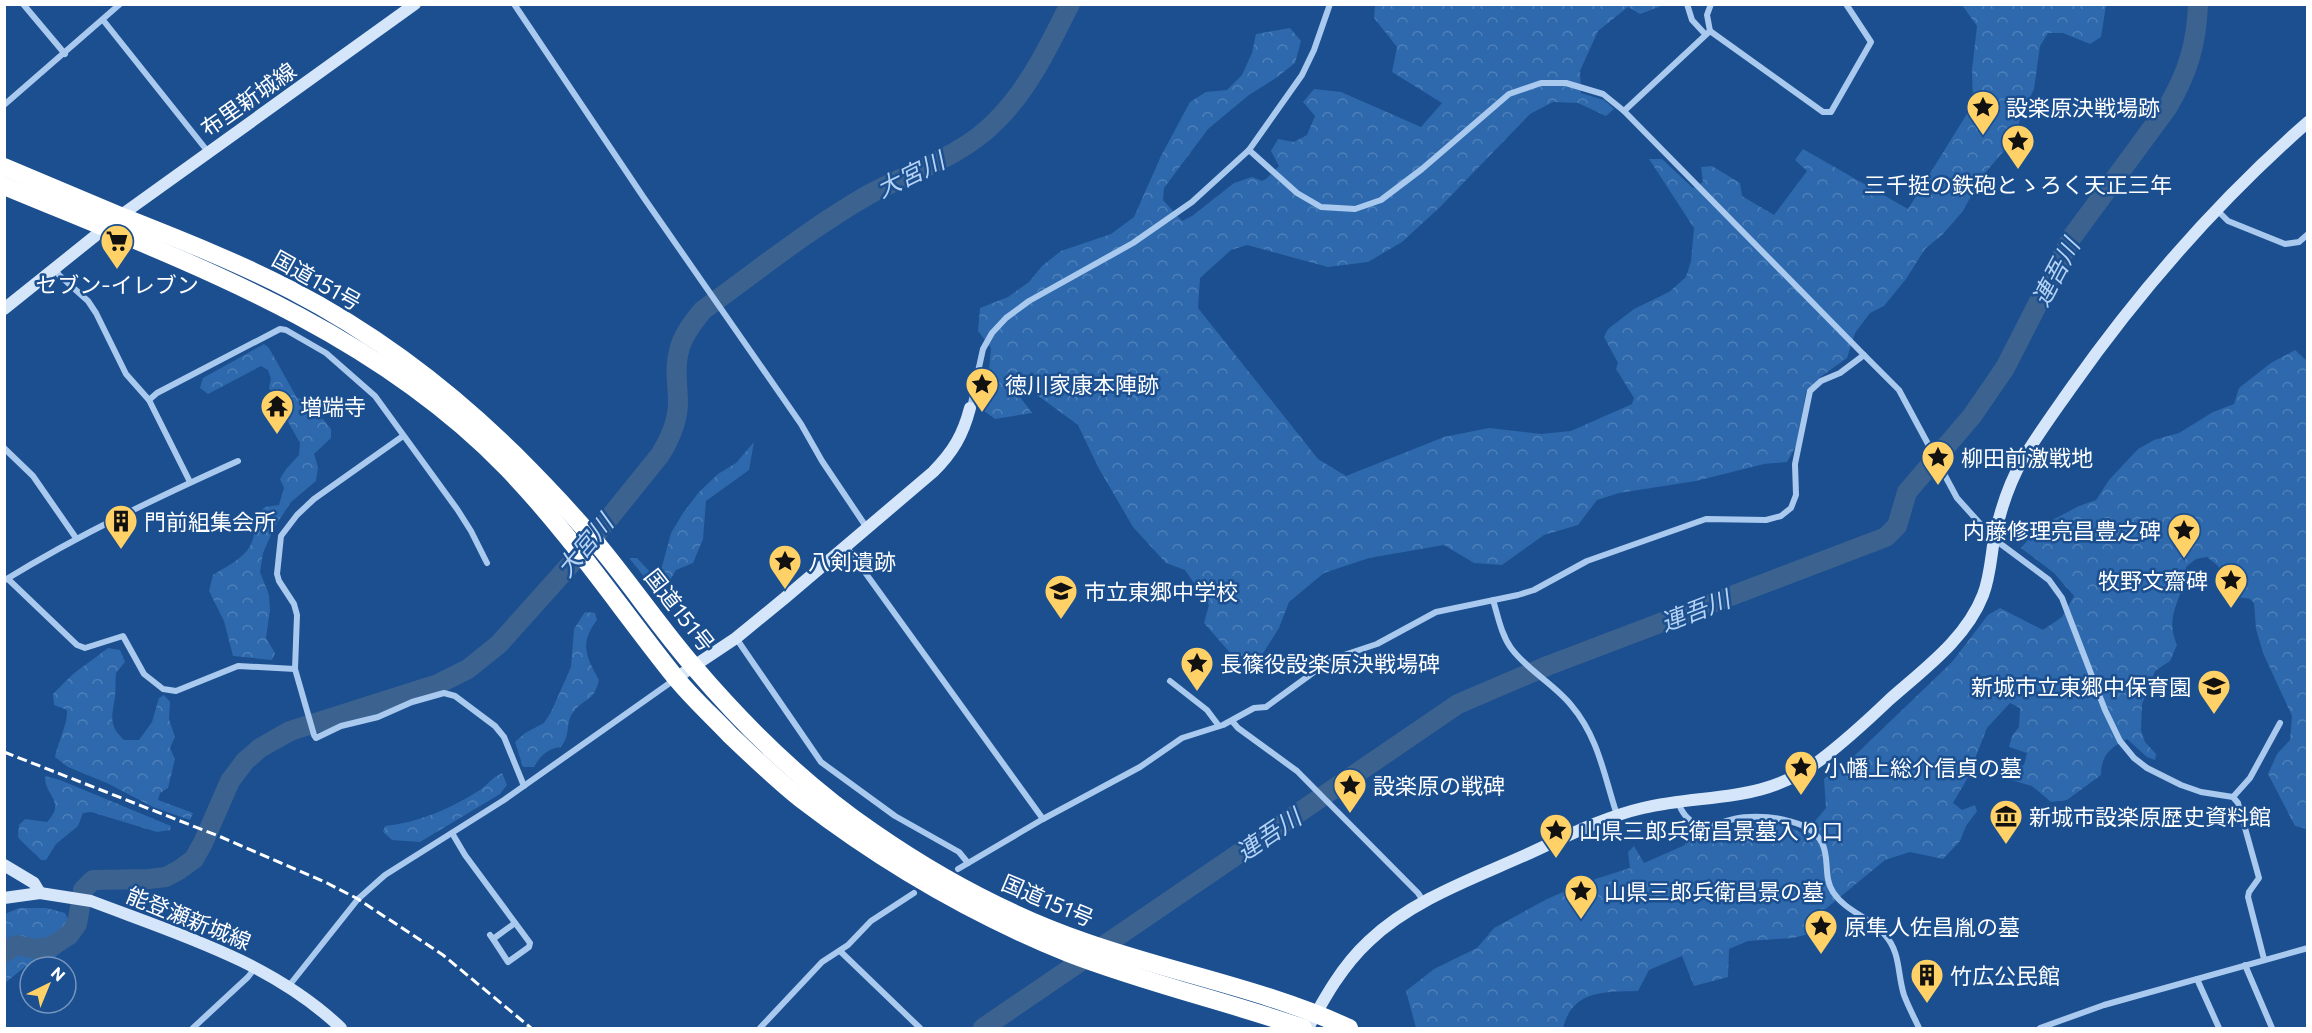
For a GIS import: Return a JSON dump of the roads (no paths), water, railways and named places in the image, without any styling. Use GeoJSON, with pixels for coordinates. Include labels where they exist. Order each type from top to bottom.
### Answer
{"type":"FeatureCollection","features":[{"type":"Feature","properties":{"kind":"highway","name":"国道151号"},"geometry":{"type":"LineString","coordinates":[[4,167],[113,221],[143,241],[292,312],[355,346],[392,371],[448,416],[574,531],[602,549],[693,666],[729,706],[790,765],[837,806],[915,861],[1108,967],[1303,1029]]}},
{"type":"Feature","properties":{"kind":"highway","name":"国道151号"},"geometry":{"type":"LineString","coordinates":[[4,186],[113,221]]}},
{"type":"Feature","properties":{"kind":"highway","name":"国道151号"},"geometry":{"type":"LineString","coordinates":[[574,531],[588,564],[676,678],[696,700],[776,778],[864,844],[956,901],[1077,948],[1123,954],[1224,983],[1312,1021],[1350,1029]]}},
{"type":"Feature","properties":{"kind":"street"},"geometry":{"type":"LineString","coordinates":[[24,4],[65,54]]}},
{"type":"Feature","properties":{"kind":"street"},"geometry":{"type":"LineString","coordinates":[[4,105],[120,4]]}},
{"type":"Feature","properties":{"kind":"street","name":"布里新城線"},"geometry":{"type":"LineString","coordinates":[[4,309],[113,221],[416,4]]}},
{"type":"Feature","properties":{"kind":"street"},"geometry":{"type":"LineString","coordinates":[[514,4],[801,424],[822,461],[867,528]]}},
{"type":"Feature","properties":{"kind":"street"},"geometry":{"type":"LineString","coordinates":[[288,987],[358,899],[385,875],[524,786],[736,638],[948,457],[964,431],[983,349],[992,333],[1006,318],[1029,300],[1133,243],[1192,202],[1249,150],[1302,75],[1314,50],[1330,4]]}},
{"type":"Feature","properties":{"kind":"street"},"geometry":{"type":"LineString","coordinates":[[1687,4],[1692,20],[1707,32],[1823,112],[1831,112],[1871,42],[1846,4]]}},
{"type":"Feature","properties":{"kind":"street"},"geometry":{"type":"LineString","coordinates":[[1624,111],[1707,32],[1707,15],[1711,4]]}},
{"type":"Feature","properties":{"kind":"street"},"geometry":{"type":"LineString","coordinates":[[103,21],[208,153]]}},
{"type":"Feature","properties":{"kind":"street"},"geometry":{"type":"LineString","coordinates":[[1249,150],[1297,193],[1321,207],[1355,209],[1381,200],[1422,169],[1509,94],[1541,83],[1566,83],[1603,94],[1624,111],[1899,390],[1957,498],[1994,539],[2054,585],[2062,598],[2105,710],[2120,741],[2134,759],[2181,785],[2201,792],[2233,797],[2238,803],[2259,878],[2248,897],[2264,960]]}},
{"type":"Feature","properties":{"kind":"street"},"geometry":{"type":"LineString","coordinates":[[1312,1021],[1337,977],[1367,943],[1406,911],[1617,815],[1644,807],[1743,795],[1772,787],[1818,762],[1958,636],[1974,615],[1984,593],[2003,505],[2014,474],[2030,448],[2115,327],[2170,259],[2266,159],[2307,122]]}},
{"type":"Feature","properties":{"kind":"street"},"geometry":{"type":"LineString","coordinates":[[2217,209],[2228,221],[2285,244],[2299,242],[2307,234]]}},
{"type":"Feature","properties":{"kind":"street"},"geometry":{"type":"LineString","coordinates":[[55,268],[59,275],[88,301],[126,374],[149,400],[190,482]]}},
{"type":"Feature","properties":{"kind":"street"},"geometry":{"type":"LineString","coordinates":[[149,400],[157,393],[270,335],[286,330],[326,353],[375,396],[462,516],[487,563]]}},
{"type":"Feature","properties":{"kind":"street"},"geometry":{"type":"LineString","coordinates":[[958,869],[1043,819],[1140,767],[1182,738],[1232,721],[1245,712],[1266,707],[1276,702],[1325,664],[1377,644],[1436,612],[1534,590],[1587,561],[1706,519],[1767,520],[1781,516],[1791,508],[1796,495],[1795,464],[1810,392],[1821,381],[1839,373],[1864,355]]}},
{"type":"Feature","properties":{"kind":"street"},"geometry":{"type":"LineString","coordinates":[[403,436],[314,499],[297,514],[281,536],[277,574],[294,604],[297,615],[295,669],[314,735],[316,738],[341,726],[378,717],[412,702],[444,693],[455,696],[495,726],[504,737],[524,786]]}},
{"type":"Feature","properties":{"kind":"street"},"geometry":{"type":"LineString","coordinates":[[4,448],[33,477],[76,538]]}},
{"type":"Feature","properties":{"kind":"street"},"geometry":{"type":"LineString","coordinates":[[238,460],[76,538],[6,580],[77,645],[85,648],[123,636],[144,674],[163,689],[176,691],[238,666],[295,669]]}},
{"type":"Feature","properties":{"kind":"street"},"geometry":{"type":"LineString","coordinates":[[846,545],[1043,819]]}},
{"type":"Feature","properties":{"kind":"street"},"geometry":{"type":"LineString","coordinates":[[1493,600],[1503,633],[1511,648],[1571,705],[1592,737],[1603,762],[1617,815]]}},
{"type":"Feature","properties":{"kind":"street"},"geometry":{"type":"LineString","coordinates":[[736,638],[821,762],[895,816],[959,852],[969,863]]}},
{"type":"Feature","properties":{"kind":"street"},"geometry":{"type":"LineString","coordinates":[[1170,681],[1207,710],[1219,726]]}},
{"type":"Feature","properties":{"kind":"street"},"geometry":{"type":"LineString","coordinates":[[1232,721],[1238,728],[1297,771],[1330,802],[1424,902]]}},
{"type":"Feature","properties":{"kind":"street"},"geometry":{"type":"LineString","coordinates":[[2233,797],[2250,778],[2280,723]]}},
{"type":"Feature","properties":{"kind":"street"},"geometry":{"type":"LineString","coordinates":[[1678,802],[1683,814],[1704,828],[1750,816],[1770,817],[1799,824],[1812,831],[1822,841],[1827,877],[1832,891],[1841,902],[1869,920],[1885,934],[1894,947],[1899,962],[1904,995],[1919,1029]]}},
{"type":"Feature","properties":{"kind":"street"},"geometry":{"type":"LineString","coordinates":[[452,833],[465,855],[530,943],[529,947],[508,962],[492,937],[515,923]]}},
{"type":"Feature","properties":{"kind":"street"},"geometry":{"type":"LineString","coordinates":[[4,865],[34,883],[40,893]]}},
{"type":"Feature","properties":{"kind":"street","name":"能登瀬新城線"},"geometry":{"type":"LineString","coordinates":[[4,898],[40,893],[73,897],[91,901],[196,940],[255,967],[288,987],[329,1017],[341,1029]]}},
{"type":"Feature","properties":{"kind":"street"},"geometry":{"type":"LineString","coordinates":[[760,1029],[814,969],[840,951],[871,921],[914,893]]}},
{"type":"Feature","properties":{"kind":"street"},"geometry":{"type":"LineString","coordinates":[[2040,1029],[2104,1005],[2307,948]]}},
{"type":"Feature","properties":{"kind":"street"},"geometry":{"type":"LineString","coordinates":[[840,951],[920,1029]]}},
{"type":"Feature","properties":{"kind":"street"},"geometry":{"type":"LineString","coordinates":[[2246,965],[2272,1029]]}},
{"type":"Feature","properties":{"kind":"street"},"geometry":{"type":"LineString","coordinates":[[193,1029],[248,977],[255,967]]}},
{"type":"Feature","properties":{"kind":"street"},"geometry":{"type":"LineString","coordinates":[[2197,979],[2219,1029]]}},
{"type":"Feature","properties":{"kind":"waterway","name":"大宮川"},"geometry":{"type":"LineString","coordinates":[[4,953],[16,945],[36,949],[52,946],[69,935],[77,924],[83,890],[93,880],[166,877],[194,859],[230,781],[245,761],[260,748],[290,731],[438,684],[468,669],[499,644],[585,548],[660,455],[677,416],[677,364],[680,345],[688,329],[703,310],[846,208],[884,186],[952,154],[983,133],[1009,107],[1029,80],[1070,4]]}},
{"type":"Feature","properties":{"kind":"waterway","name":"連吾川"},"geometry":{"type":"LineString","coordinates":[[983,1028],[1458,704],[1547,666],[1886,537],[1897,526],[1907,492],[1972,416],[2005,368],[2072,237],[2167,108],[2190,58],[2196,32],[2198,4]]}},
{"type":"Feature","properties":{"kind":"railway"},"geometry":{"type":"LineString","coordinates":[[4,752],[221,837],[358,899],[443,955],[531,1028]]}},
{"type":"Feature","properties":{"kind":"place","name":"設楽原決戦場跡"},"geometry":{"type":"Point","coordinates":[1983,136]}},
{"type":"Feature","properties":{"kind":"place","name":"三千挺の鉄砲とゝろく天正三年"},"geometry":{"type":"Point","coordinates":[2018,170]}},
{"type":"Feature","properties":{"kind":"place","name":"セブン-イレブン"},"geometry":{"type":"Point","coordinates":[117,270]}},
{"type":"Feature","properties":{"kind":"place","name":"徳川家康本陣跡"},"geometry":{"type":"Point","coordinates":[982,413]}},
{"type":"Feature","properties":{"kind":"place","name":"増端寺"},"geometry":{"type":"Point","coordinates":[277,435]}},
{"type":"Feature","properties":{"kind":"place","name":"柳田前激戦地"},"geometry":{"type":"Point","coordinates":[1938,486]}},
{"type":"Feature","properties":{"kind":"place","name":"門前組集会所"},"geometry":{"type":"Point","coordinates":[121,550]}},
{"type":"Feature","properties":{"kind":"place","name":"内藤修理亮昌豊之碑"},"geometry":{"type":"Point","coordinates":[2184,559]}},
{"type":"Feature","properties":{"kind":"place","name":"八剣遺跡"},"geometry":{"type":"Point","coordinates":[785,590]}},
{"type":"Feature","properties":{"kind":"place","name":"牧野文齋碑"},"geometry":{"type":"Point","coordinates":[2231,609]}},
{"type":"Feature","properties":{"kind":"place","name":"市立東郷中学校"},"geometry":{"type":"Point","coordinates":[1061,620]}},
{"type":"Feature","properties":{"kind":"place","name":"長篠役設楽原決戦場碑"},"geometry":{"type":"Point","coordinates":[1197,692]}},
{"type":"Feature","properties":{"kind":"place","name":"新城市立東郷中保育園"},"geometry":{"type":"Point","coordinates":[2214,715]}},
{"type":"Feature","properties":{"kind":"place","name":"小幡上総介信貞の墓"},"geometry":{"type":"Point","coordinates":[1801,796]}},
{"type":"Feature","properties":{"kind":"place","name":"設楽原の戦碑"},"geometry":{"type":"Point","coordinates":[1350,814]}},
{"type":"Feature","properties":{"kind":"place","name":"新城市設楽原歴史資料館"},"geometry":{"type":"Point","coordinates":[2006,845]}},
{"type":"Feature","properties":{"kind":"place","name":"山県三郎兵衛昌景墓入り口"},"geometry":{"type":"Point","coordinates":[1556,859]}},
{"type":"Feature","properties":{"kind":"place","name":"山県三郎兵衛昌景の墓"},"geometry":{"type":"Point","coordinates":[1581,920]}},
{"type":"Feature","properties":{"kind":"place","name":"原隼人佐昌胤の墓"},"geometry":{"type":"Point","coordinates":[1821,955]}},
{"type":"Feature","properties":{"kind":"place","name":"竹広公民館"},"geometry":{"type":"Point","coordinates":[1927,1004]}}]}
